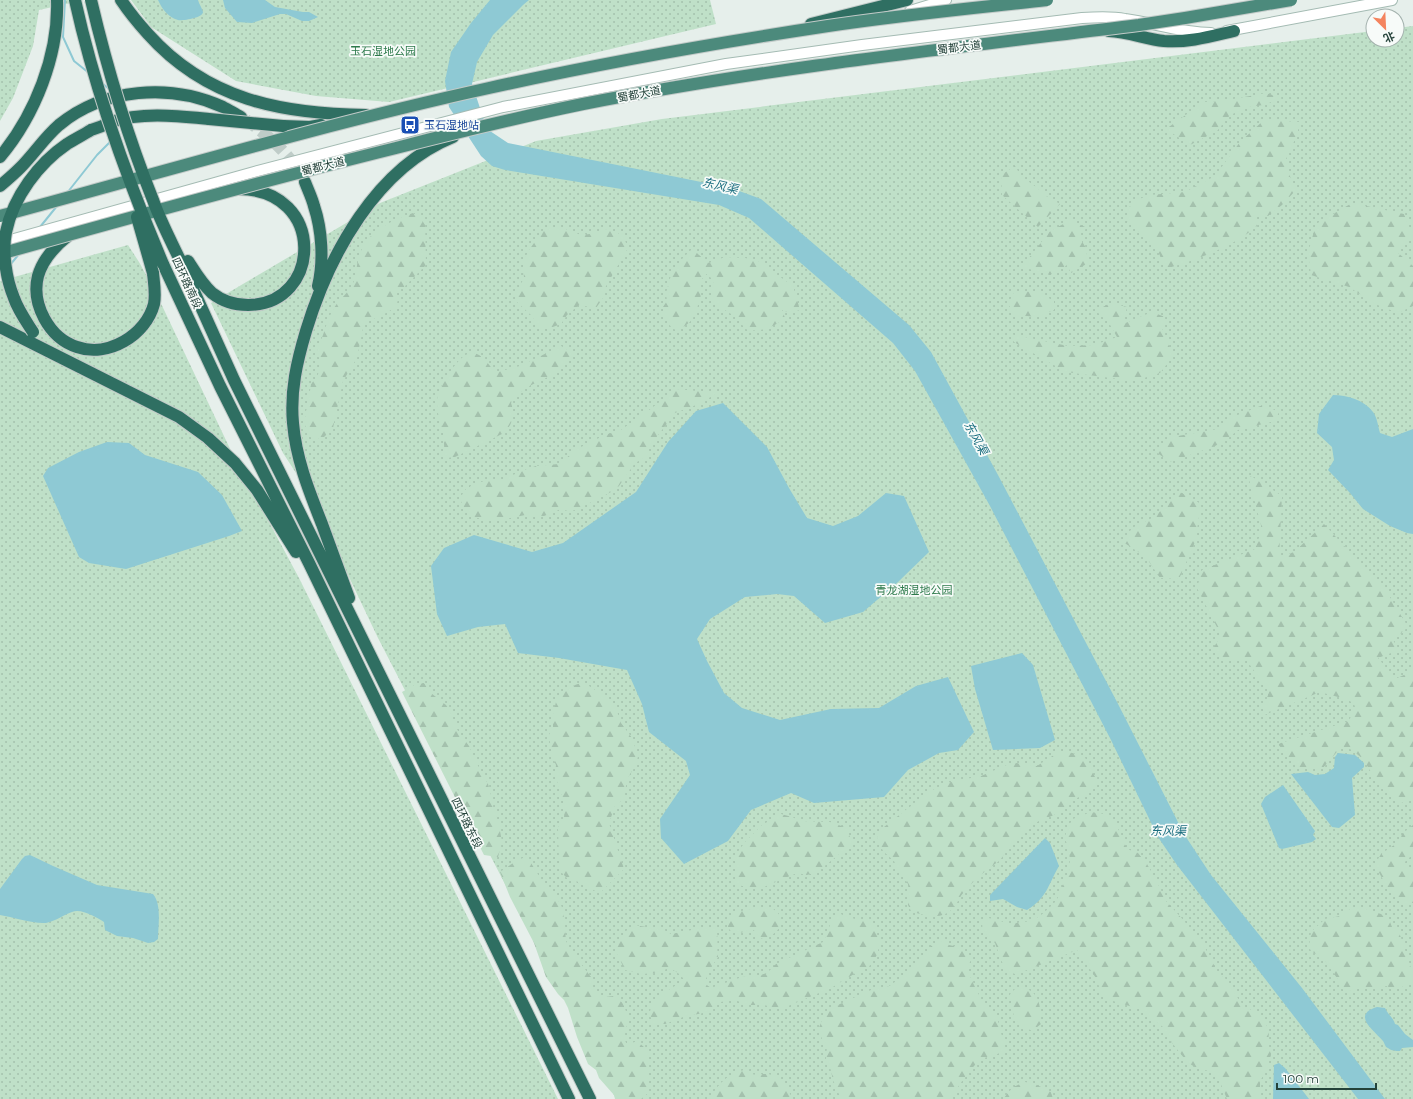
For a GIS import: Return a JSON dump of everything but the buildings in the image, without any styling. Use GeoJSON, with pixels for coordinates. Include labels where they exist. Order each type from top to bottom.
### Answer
{"type":"FeatureCollection","features":[{"type":"Feature","properties":{"kind":"highway"},"geometry":{"type":"LineString","coordinates":[[4,152],[28,116],[47,67],[54,38],[57,0]]}},
{"type":"Feature","properties":{"kind":"highway","name":"四环路南段"},"geometry":{"type":"LineString","coordinates":[[75,0],[98,86],[123,166],[139,208],[220,386],[306,564]]}},
{"type":"Feature","properties":{"kind":"highway","name":"四环路南段"},"geometry":{"type":"LineString","coordinates":[[91,0],[108,69],[153,201],[183,260],[234,380],[327,555]]}},
{"type":"Feature","properties":{"kind":"highway"},"geometry":{"type":"LineString","coordinates":[[121,0],[134,18],[156,43],[175,60],[223,90],[255,102],[292,110],[330,114],[368,115]]}},
{"type":"Feature","properties":{"kind":"highway"},"geometry":{"type":"LineString","coordinates":[[61,357],[34,332],[21,314],[13,298],[8,282],[5,262],[6,232],[13,210],[35,173],[67,144],[91,130],[112,122],[134,117],[162,116],[283,126],[310,127],[335,124],[368,115],[424,105],[667,50],[785,30],[907,0]]}},
{"type":"Feature","properties":{"kind":"highway"},"geometry":{"type":"LineString","coordinates":[[0,216],[397,109],[575,70],[663,52],[830,26],[1048,0]]}},
{"type":"Feature","properties":{"kind":"highway","name":"蜀都大道"},"geometry":{"type":"LineString","coordinates":[[0,254],[317,168],[500,122],[589,103],[747,75],[1147,24],[1291,0]]}},
{"type":"Feature","properties":{"kind":"highway"},"geometry":{"type":"LineString","coordinates":[[0,249],[431,136],[446,140],[504,112],[709,76],[879,52],[1070,31],[1117,32],[1163,41],[1176,41],[1199,39],[1234,31]]}},
{"type":"Feature","properties":{"kind":"highway"},"geometry":{"type":"LineString","coordinates":[[0,186],[20,168],[42,142],[60,125],[80,111],[107,99],[138,92],[168,93],[201,99],[222,107],[241,117]]}},
{"type":"Feature","properties":{"kind":"highway"},"geometry":{"type":"LineString","coordinates":[[314,304],[333,262],[354,224],[392,177],[420,155],[431,136]]}},
{"type":"Feature","properties":{"kind":"highway"},"geometry":{"type":"LineString","coordinates":[[75,230],[55,246],[46,260],[39,275],[37,288],[39,305],[45,320],[52,331],[65,341],[77,347],[91,350],[104,349],[119,344],[130,338],[142,327],[154,304],[155,292],[153,274],[123,166]]}},
{"type":"Feature","properties":{"kind":"highway"},"geometry":{"type":"LineString","coordinates":[[305,182],[315,206],[320,234],[321,262],[320,281],[297,361],[293,391],[293,422],[298,458],[327,555]]}},
{"type":"Feature","properties":{"kind":"highway"},"geometry":{"type":"LineString","coordinates":[[183,260],[210,292],[222,300],[240,305],[257,305],[273,300],[286,291],[296,279],[303,264],[304,237],[298,222],[289,208],[278,199],[263,192],[226,190]]}},
{"type":"Feature","properties":{"kind":"highway"},"geometry":{"type":"LineString","coordinates":[[0,327],[179,417],[208,438],[235,463],[257,490],[306,564],[355,658],[569,1099]]}},
{"type":"Feature","properties":{"kind":"highway","name":"四环路东段"},"geometry":{"type":"LineString","coordinates":[[327,555],[368,652],[590,1099]]}},
{"type":"Feature","properties":{"kind":"main road"},"geometry":{"type":"LineString","coordinates":[[498,88],[847,27],[907,12],[946,0]]}},
{"type":"Feature","properties":{"kind":"main road"},"geometry":{"type":"LineString","coordinates":[[1234,31],[1392,0]]}},
{"type":"Feature","properties":{"kind":"main road"},"geometry":{"type":"LineString","coordinates":[[0,221],[424,105]]}},
{"type":"Feature","properties":{"kind":"main road"},"geometry":{"type":"LineString","coordinates":[[0,242],[262,170],[431,136],[504,112]]}},
{"type":"Feature","properties":{"kind":"green space"},"geometry":{"type":"Polygon","coordinates":[[[0,0],[84,0],[39,10],[33,46],[13,98],[0,121],[0,0]]]}},
{"type":"Feature","properties":{"kind":"green space","name":"玉石湿地公园"},"geometry":{"type":"Polygon","coordinates":[[[131,0],[710,0],[716,24],[389,102],[316,96],[236,81],[151,27],[131,0]]]}},
{"type":"Feature","properties":{"kind":"green space","name":"青龙湖湿地公园"},"geometry":{"type":"Polygon","coordinates":[[[1413,26],[1413,1099],[616,1099],[378,638],[309,493],[283,453],[211,303],[380,203],[536,141],[662,119],[1365,32],[1365,48],[1405,48],[1405,27],[1413,26]]]}},
{"type":"Feature","properties":{"kind":"green space"},"geometry":{"type":"Polygon","coordinates":[[[1266,93],[1282,98],[1263,105],[1249,107],[1230,115],[1217,131],[1190,145],[1166,129],[1204,102],[1228,100],[1266,93]]]}},
{"type":"Feature","properties":{"kind":"green space"},"geometry":{"type":"Polygon","coordinates":[[[1264,120],[1300,122],[1297,135],[1286,159],[1289,174],[1296,190],[1282,205],[1268,216],[1257,216],[1257,226],[1247,234],[1214,252],[1165,269],[1157,248],[1126,220],[1131,202],[1150,195],[1185,192],[1215,176],[1240,142],[1264,120]]]}},
{"type":"Feature","properties":{"kind":"green space"},"geometry":{"type":"Polygon","coordinates":[[[1015,166],[1021,176],[1049,198],[1060,204],[1038,227],[1002,195],[1001,175],[1015,166]]]}},
{"type":"Feature","properties":{"kind":"green space"},"geometry":{"type":"Polygon","coordinates":[[[1352,203],[1404,214],[1412,234],[1396,251],[1413,266],[1413,306],[1398,313],[1375,304],[1349,287],[1311,275],[1308,253],[1316,224],[1352,203]]]}},
{"type":"Feature","properties":{"kind":"green space"},"geometry":{"type":"Polygon","coordinates":[[[413,213],[420,217],[425,225],[426,265],[404,287],[396,291],[398,299],[396,307],[379,317],[368,321],[363,328],[357,358],[343,381],[333,428],[323,438],[312,440],[305,425],[305,414],[311,384],[318,375],[320,362],[317,350],[331,313],[336,304],[352,285],[362,248],[367,241],[373,234],[388,224],[413,213]]]}},
{"type":"Feature","properties":{"kind":"green space"},"geometry":{"type":"Polygon","coordinates":[[[1071,220],[1087,228],[1078,235],[1086,248],[1088,263],[1071,273],[1067,265],[1050,275],[1022,267],[1050,231],[1071,220]]]}},
{"type":"Feature","properties":{"kind":"green space"},"geometry":{"type":"Polygon","coordinates":[[[552,227],[563,228],[581,235],[606,229],[618,233],[624,238],[628,248],[605,288],[603,298],[596,308],[579,305],[567,315],[561,324],[550,328],[540,327],[535,322],[532,316],[517,302],[516,293],[524,278],[523,262],[529,250],[544,229],[552,227]]]}},
{"type":"Feature","properties":{"kind":"green space"},"geometry":{"type":"Polygon","coordinates":[[[128,245],[156,293],[233,455],[299,578],[558,1099],[0,1099],[0,281],[128,245]]]}},
{"type":"Feature","properties":{"kind":"green space"},"geometry":{"type":"Polygon","coordinates":[[[692,249],[709,263],[725,257],[745,258],[762,262],[793,286],[800,310],[789,313],[782,310],[785,318],[766,329],[745,329],[731,314],[714,304],[711,297],[714,284],[708,273],[701,282],[701,296],[693,318],[677,331],[671,327],[665,318],[663,307],[667,301],[666,293],[671,275],[680,261],[692,249]]]}},
{"type":"Feature","properties":{"kind":"green space"},"geometry":{"type":"Polygon","coordinates":[[[1024,291],[1039,293],[1054,301],[1054,310],[1038,317],[1016,315],[1008,304],[1014,292],[1024,291]]]}},
{"type":"Feature","properties":{"kind":"green space"},"geometry":{"type":"Polygon","coordinates":[[[1110,303],[1127,307],[1123,324],[1152,312],[1165,317],[1162,328],[1173,356],[1160,373],[1134,381],[1066,372],[1014,342],[1010,334],[1068,346],[1094,345],[1117,337],[1109,323],[1096,311],[1110,303]]]}},
{"type":"Feature","properties":{"kind":"green space"},"geometry":{"type":"Polygon","coordinates":[[[561,346],[573,353],[554,374],[529,386],[519,393],[511,403],[513,415],[509,426],[504,433],[455,457],[446,458],[443,433],[437,410],[437,400],[442,385],[450,372],[462,358],[470,353],[480,355],[492,368],[494,373],[520,366],[561,346]]]}},
{"type":"Feature","properties":{"kind":"green space"},"geometry":{"type":"Polygon","coordinates":[[[676,389],[718,393],[696,405],[672,414],[669,421],[648,448],[650,455],[635,463],[619,486],[613,491],[576,510],[568,511],[561,509],[544,516],[525,515],[495,521],[472,517],[466,512],[460,499],[464,491],[470,486],[491,479],[501,480],[536,466],[559,464],[577,449],[607,434],[618,432],[676,389]]]}},
{"type":"Feature","properties":{"kind":"green space"},"geometry":{"type":"Polygon","coordinates":[[[1263,405],[1279,412],[1275,421],[1238,430],[1215,446],[1170,462],[1156,452],[1172,437],[1218,429],[1230,418],[1263,405]]]}},
{"type":"Feature","properties":{"kind":"green space"},"geometry":{"type":"Polygon","coordinates":[[[1251,476],[1282,496],[1279,557],[1294,552],[1324,524],[1388,594],[1408,627],[1393,640],[1399,650],[1378,658],[1395,679],[1413,671],[1413,799],[1398,804],[1374,777],[1363,759],[1352,750],[1342,746],[1322,769],[1297,768],[1278,744],[1349,721],[1355,706],[1349,700],[1320,692],[1262,716],[1269,691],[1247,661],[1225,661],[1213,649],[1221,635],[1197,588],[1202,570],[1255,549],[1262,529],[1249,479],[1251,476]]]}},
{"type":"Feature","properties":{"kind":"green space"},"geometry":{"type":"Polygon","coordinates":[[[1180,492],[1201,504],[1195,542],[1179,579],[1160,578],[1146,557],[1123,542],[1132,528],[1154,517],[1180,492]]]}},
{"type":"Feature","properties":{"kind":"green space"},"geometry":{"type":"Polygon","coordinates":[[[424,683],[431,693],[446,705],[450,711],[456,728],[469,746],[488,784],[502,842],[498,857],[484,855],[402,692],[416,684],[424,683]]]}},
{"type":"Feature","properties":{"kind":"green space"},"geometry":{"type":"Polygon","coordinates":[[[581,683],[589,686],[606,697],[615,705],[621,723],[632,738],[638,756],[636,765],[627,779],[624,799],[615,806],[609,823],[624,869],[600,893],[567,878],[560,871],[559,861],[558,826],[564,817],[565,806],[555,775],[556,765],[552,756],[549,735],[553,727],[553,714],[557,698],[572,686],[581,683]]]}},
{"type":"Feature","properties":{"kind":"green space"},"geometry":{"type":"Polygon","coordinates":[[[1068,752],[1081,755],[1086,759],[1095,777],[1095,787],[1090,792],[1077,798],[1054,815],[1037,822],[1020,834],[1005,849],[1003,856],[999,861],[972,883],[950,911],[939,916],[928,916],[911,911],[908,905],[908,884],[894,861],[883,851],[877,838],[879,831],[927,793],[946,783],[981,776],[1009,764],[1016,763],[1037,766],[1057,753],[1068,752]]]}},
{"type":"Feature","properties":{"kind":"green space"},"geometry":{"type":"Polygon","coordinates":[[[1091,812],[1104,814],[1112,820],[1116,825],[1127,849],[1138,853],[1147,864],[1166,901],[1185,922],[1191,932],[1200,938],[1218,973],[1227,980],[1245,1007],[1256,1012],[1265,1021],[1269,1032],[1268,1042],[1271,1055],[1266,1071],[1260,1081],[1260,1099],[1227,1099],[1218,1077],[1210,1071],[1199,1069],[1188,1063],[1169,1039],[1163,1027],[1139,1009],[1110,1000],[1100,993],[1098,981],[1077,950],[1015,974],[1005,970],[995,943],[988,937],[982,926],[986,918],[996,919],[1008,924],[1031,921],[1040,916],[1056,901],[1061,892],[1064,880],[1069,872],[1070,859],[1065,838],[1067,828],[1073,819],[1091,812]]]}},
{"type":"Feature","properties":{"kind":"green space"},"geometry":{"type":"Polygon","coordinates":[[[781,814],[801,821],[830,822],[847,828],[852,844],[817,872],[807,875],[797,873],[759,889],[737,885],[735,877],[737,853],[745,842],[762,825],[781,814]]]}},
{"type":"Feature","properties":{"kind":"green space"},"geometry":{"type":"Polygon","coordinates":[[[1413,825],[1413,855],[1406,860],[1403,867],[1413,867],[1413,903],[1401,903],[1390,892],[1377,869],[1377,861],[1381,854],[1400,841],[1402,834],[1413,825]]]}},
{"type":"Feature","properties":{"kind":"green space"},"geometry":{"type":"Polygon","coordinates":[[[523,858],[531,863],[547,889],[560,903],[563,910],[566,941],[571,951],[591,977],[592,985],[597,994],[605,997],[614,996],[623,1003],[629,1020],[623,1036],[627,1045],[637,1041],[645,1048],[648,1056],[648,1093],[641,1099],[615,1099],[614,1095],[599,1078],[596,1070],[588,1064],[577,1037],[568,1008],[564,1000],[546,977],[534,943],[510,897],[500,872],[523,858]]]}},
{"type":"Feature","properties":{"kind":"green space"},"geometry":{"type":"Polygon","coordinates":[[[770,907],[780,916],[781,925],[769,936],[763,939],[758,937],[756,932],[752,929],[739,933],[732,932],[730,930],[726,920],[735,913],[770,907]]]}},
{"type":"Feature","properties":{"kind":"green space"},"geometry":{"type":"Polygon","coordinates":[[[1359,908],[1381,914],[1390,922],[1392,927],[1399,932],[1412,971],[1413,977],[1408,984],[1395,989],[1386,986],[1378,989],[1363,987],[1350,991],[1342,989],[1341,984],[1324,959],[1311,951],[1309,947],[1311,932],[1325,919],[1340,916],[1350,909],[1359,908]]]}},
{"type":"Feature","properties":{"kind":"green space"},"geometry":{"type":"Polygon","coordinates":[[[837,912],[844,916],[860,920],[868,920],[874,926],[880,943],[877,955],[868,968],[859,971],[831,988],[781,1009],[764,1005],[751,1005],[734,1000],[720,1002],[708,1012],[683,1017],[665,1024],[653,1023],[650,1015],[654,1002],[684,979],[670,968],[654,973],[641,974],[625,970],[617,954],[616,945],[627,930],[634,925],[664,930],[671,934],[702,928],[716,929],[718,957],[704,983],[711,988],[742,977],[757,976],[767,973],[776,964],[823,942],[831,921],[837,912]]]}},
{"type":"Feature","properties":{"kind":"green space"},"geometry":{"type":"Polygon","coordinates":[[[945,940],[949,945],[963,948],[971,960],[967,968],[981,999],[998,1021],[1005,1049],[1000,1053],[982,1059],[978,1062],[951,1099],[841,1099],[833,1080],[830,1067],[826,1060],[827,1045],[822,1039],[819,1028],[829,1009],[871,990],[885,988],[891,985],[919,963],[931,946],[945,940]]]}},
{"type":"Feature","properties":{"kind":"green space"},"geometry":{"type":"Polygon","coordinates":[[[1021,987],[1032,992],[1036,996],[1040,1006],[1041,1024],[1032,1031],[1021,1025],[1014,1017],[1010,994],[1016,988],[1021,987]]]}},
{"type":"Feature","properties":{"kind":"green space"},"geometry":{"type":"Polygon","coordinates":[[[744,1070],[757,1075],[766,1074],[776,1076],[786,1086],[792,1099],[711,1099],[711,1096],[724,1080],[733,1074],[744,1070]]]}},
{"type":"Feature","properties":{"kind":"green space"},"geometry":{"type":"Polygon","coordinates":[[[1025,1082],[1035,1084],[1051,1092],[1053,1099],[1003,1099],[1013,1087],[1025,1082]]]}},
{"type":"Feature","properties":{"kind":"water"},"geometry":{"type":"Polygon","coordinates":[[[158,0],[198,0],[203,12],[200,16],[178,20],[171,17],[166,12],[158,0]]]}},
{"type":"Feature","properties":{"kind":"water"},"geometry":{"type":"Polygon","coordinates":[[[223,0],[265,0],[275,7],[309,12],[318,17],[309,21],[302,21],[286,14],[280,14],[252,23],[237,22],[225,8],[223,0]]]}},
{"type":"Feature","properties":{"kind":"water","name":"东风渠"},"geometry":{"type":"Polygon","coordinates":[[[490,0],[529,0],[493,35],[477,62],[472,84],[487,129],[508,143],[731,188],[761,199],[909,325],[931,352],[998,475],[1117,702],[1184,834],[1211,875],[1302,988],[1385,1099],[1358,1099],[1177,865],[1158,837],[1111,740],[990,506],[915,371],[893,343],[749,218],[719,205],[505,170],[492,166],[481,156],[449,107],[445,81],[451,52],[471,23],[490,0]]]}},
{"type":"Feature","properties":{"kind":"water"},"geometry":{"type":"Polygon","coordinates":[[[1333,395],[1349,397],[1365,404],[1374,414],[1380,433],[1392,437],[1413,429],[1413,534],[1390,526],[1363,509],[1328,470],[1334,460],[1332,447],[1317,433],[1319,414],[1333,395]]]}},
{"type":"Feature","properties":{"kind":"water"},"geometry":{"type":"Polygon","coordinates":[[[723,403],[767,447],[807,518],[833,526],[858,516],[886,493],[904,496],[929,552],[898,582],[863,612],[825,623],[794,596],[777,594],[745,597],[710,619],[697,639],[724,693],[742,708],[780,720],[831,709],[879,708],[916,686],[948,677],[974,732],[958,750],[939,753],[908,770],[884,797],[814,803],[791,793],[751,810],[728,841],[684,864],[661,838],[660,819],[690,775],[686,761],[649,732],[642,704],[627,670],[559,658],[518,653],[505,624],[478,627],[447,636],[437,614],[431,566],[444,548],[474,535],[532,552],[563,543],[636,492],[668,442],[696,411],[723,403]]]}},
{"type":"Feature","properties":{"kind":"water"},"geometry":{"type":"Polygon","coordinates":[[[107,442],[129,443],[145,455],[198,472],[222,495],[242,531],[126,569],[89,563],[79,557],[43,476],[48,468],[79,452],[107,442]]]}},
{"type":"Feature","properties":{"kind":"water"},"geometry":{"type":"Polygon","coordinates":[[[1022,653],[1033,665],[1055,740],[1040,748],[993,750],[975,689],[971,666],[1022,653]]]}},
{"type":"Feature","properties":{"kind":"water"},"geometry":{"type":"Polygon","coordinates":[[[1338,753],[1355,755],[1364,763],[1364,767],[1352,778],[1355,815],[1339,828],[1332,827],[1291,774],[1308,772],[1315,775],[1325,774],[1334,768],[1335,757],[1338,753]]]}},
{"type":"Feature","properties":{"kind":"water"},"geometry":{"type":"Polygon","coordinates":[[[1283,785],[1315,831],[1313,835],[1316,839],[1312,842],[1282,849],[1279,848],[1261,804],[1265,797],[1283,785]]]}},
{"type":"Feature","properties":{"kind":"water"},"geometry":{"type":"Polygon","coordinates":[[[1045,838],[1050,843],[1059,866],[1039,901],[1027,910],[1017,907],[1003,899],[990,901],[990,895],[1045,838]]]}},
{"type":"Feature","properties":{"kind":"water"},"geometry":{"type":"Polygon","coordinates":[[[30,855],[97,885],[153,894],[159,910],[158,939],[154,942],[148,943],[133,938],[117,936],[105,930],[104,922],[80,911],[72,912],[46,923],[0,915],[0,889],[22,859],[25,856],[30,855]]]}},
{"type":"Feature","properties":{"kind":"water"},"geometry":{"type":"Polygon","coordinates":[[[1377,1007],[1385,1008],[1395,1024],[1398,1025],[1405,1034],[1413,1040],[1413,1047],[1402,1048],[1398,1051],[1386,1047],[1383,1041],[1370,1028],[1365,1018],[1369,1010],[1377,1007]]]}},
{"type":"Feature","properties":{"kind":"water"},"geometry":{"type":"Polygon","coordinates":[[[1279,1063],[1285,1068],[1309,1099],[1273,1099],[1274,1065],[1279,1063]]]}},
{"type":"Feature","properties":{"kind":"waterway"},"geometry":{"type":"LineString","coordinates":[[65,0],[63,37],[74,61],[89,73]]}},
{"type":"Feature","properties":{"kind":"waterway"},"geometry":{"type":"LineString","coordinates":[[102,83],[109,89]]}},
{"type":"Feature","properties":{"kind":"waterway"},"geometry":{"type":"LineString","coordinates":[[67,193],[97,155],[111,141]]}},
{"type":"Feature","properties":{"kind":"waterway"},"geometry":{"type":"LineString","coordinates":[[40,227],[57,206]]}},
{"type":"Feature","properties":{"kind":"waterway"},"geometry":{"type":"LineString","coordinates":[[10,265],[19,254]]}},
{"type":"Feature","properties":{"kind":"tunnel"},"geometry":{"type":"LineString","coordinates":[[246,120],[264,133],[279,147],[293,163],[305,181]]}},
{"type":"Feature","properties":{"kind":"place","name":"玉石湿地站"},"geometry":{"type":"Point","coordinates":[410,125]}}]}
